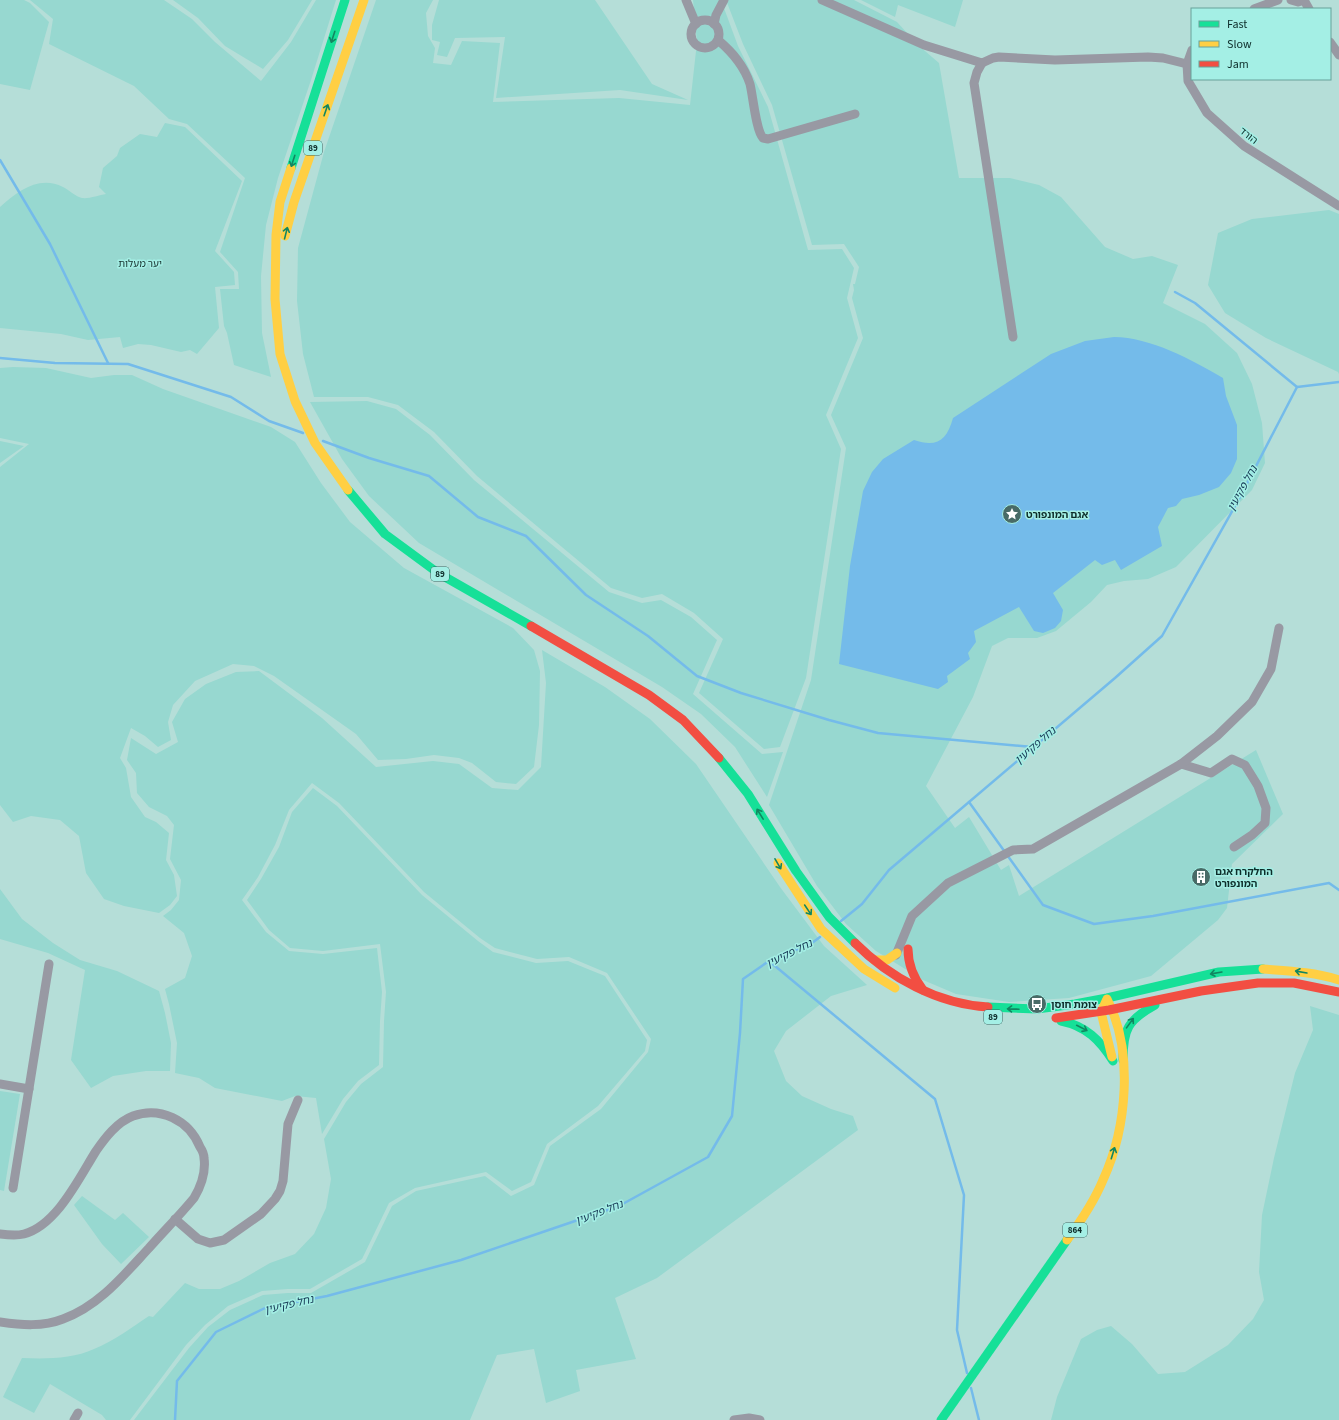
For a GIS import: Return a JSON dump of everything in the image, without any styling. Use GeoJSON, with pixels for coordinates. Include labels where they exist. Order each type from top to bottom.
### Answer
{"type":"FeatureCollection","features":[{"type":"Feature","properties":{"kind":"main road","name":"89"},"geometry":{"type":"LineString","coordinates":[[345,0],[280,202],[276,235],[275,299],[280,354],[295,401],[315,443],[342,483],[385,534],[438,573],[649,696],[683,720],[718,757],[748,794],[796,871],[829,917],[874,960],[898,977],[923,990],[950,1000],[982,1007],[1037,1009],[1107,998],[1219,972],[1255,969],[1295,971],[1326,976],[1339,980]]}},
{"type":"Feature","properties":{"kind":"main road","name":"89"},"geometry":{"type":"LineString","coordinates":[[275,299],[282,249],[294,202],[364,0]]}},
{"type":"Feature","properties":{"kind":"main road","name":"89"},"geometry":{"type":"LineString","coordinates":[[718,757],[755,822]]}},
{"type":"Feature","properties":{"kind":"main road"},"geometry":{"type":"LineString","coordinates":[[772,853],[786,878],[821,929],[864,969],[902,991]]}},
{"type":"Feature","properties":{"kind":"main road"},"geometry":{"type":"LineString","coordinates":[[908,949],[909,967],[913,978],[923,990]]}},
{"type":"Feature","properties":{"kind":"main road"},"geometry":{"type":"LineString","coordinates":[[874,960],[883,962],[889,960],[897,953]]}},
{"type":"Feature","properties":{"kind":"main road"},"geometry":{"type":"LineString","coordinates":[[1113,1061],[1099,1041],[1083,1027],[1068,1022],[1045,1019],[1102,1012],[1201,991],[1258,983],[1294,983],[1339,992]]}},
{"type":"Feature","properties":{"kind":"main road"},"geometry":{"type":"LineString","coordinates":[[1123,1060],[1126,1028],[1132,1020],[1139,1014],[1171,997]]}},
{"type":"Feature","properties":{"kind":"main road"},"geometry":{"type":"LineString","coordinates":[[1107,998],[1102,1012],[1114,1072]]}},
{"type":"Feature","properties":{"kind":"main road","name":"864"},"geometry":{"type":"LineString","coordinates":[[940,1420],[1083,1218],[1099,1191],[1109,1166],[1118,1134],[1124,1089],[1123,1060],[1120,1037],[1113,1010],[1107,998]]}},
{"type":"Feature","properties":{"kind":"main road","name":"89"},"geometry":{"type":"LineString","coordinates":[[926,1002],[941,1007],[984,1016]]}},
{"type":"Feature","properties":{"kind":"main road","name":"864"},"geometry":{"type":"LineString","coordinates":[[932,1420],[1086,1201],[1101,1168],[1106,1151],[1113,1119],[1114,1097]]}},
{"type":"Feature","properties":{"kind":"street"},"geometry":{"type":"LineString","coordinates":[[686,0],[696,24]]}},
{"type":"Feature","properties":{"kind":"street"},"geometry":{"type":"LineString","coordinates":[[714,24],[718,11],[724,0]]}},
{"type":"Feature","properties":{"kind":"street"},"geometry":{"type":"LineString","coordinates":[[822,0],[924,45],[982,63]]}},
{"type":"Feature","properties":{"kind":"street"},"geometry":{"type":"LineString","coordinates":[[1257,8],[1278,0]]}},
{"type":"Feature","properties":{"kind":"street"},"geometry":{"type":"LineString","coordinates":[[1291,0],[1298,2],[1304,0]]}},
{"type":"Feature","properties":{"kind":"street"},"geometry":{"type":"LineString","coordinates":[[706,20],[714,24],[718,31],[718,40],[714,45],[708,48],[698,46],[693,42],[691,35],[692,29],[696,24],[700,21],[706,20]]}},
{"type":"Feature","properties":{"kind":"street"},"geometry":{"type":"LineString","coordinates":[[718,40],[737,59],[747,77],[752,91],[759,133],[763,138],[768,139],[855,114]]}},
{"type":"Feature","properties":{"kind":"street"},"geometry":{"type":"LineString","coordinates":[[1331,43],[1339,55]]}},
{"type":"Feature","properties":{"kind":"street","name":"הורד"},"geometry":{"type":"LineString","coordinates":[[1191,53],[1187,64],[1188,81],[1207,113],[1244,146],[1339,206]]}},
{"type":"Feature","properties":{"kind":"street"},"geometry":{"type":"LineString","coordinates":[[1013,337],[974,83],[977,72],[982,63],[992,58],[999,57],[1059,60],[1143,57],[1163,58],[1187,64]]}},
{"type":"Feature","properties":{"kind":"street"},"geometry":{"type":"LineString","coordinates":[[890,985],[890,972],[912,916],[948,883],[1013,850],[1033,849],[1181,764],[1217,736],[1252,702],[1271,669],[1279,628]]}},
{"type":"Feature","properties":{"kind":"street"},"geometry":{"type":"LineString","coordinates":[[1181,764],[1211,773],[1232,759],[1245,765],[1258,786],[1266,808],[1265,823],[1252,835],[1234,847]]}},
{"type":"Feature","properties":{"kind":"street"},"geometry":{"type":"LineString","coordinates":[[890,985],[898,977],[908,949],[909,924]]}},
{"type":"Feature","properties":{"kind":"street"},"geometry":{"type":"LineString","coordinates":[[13,1188],[49,964]]}},
{"type":"Feature","properties":{"kind":"street"},"geometry":{"type":"LineString","coordinates":[[0,1084],[29,1089]]}},
{"type":"Feature","properties":{"kind":"street"},"geometry":{"type":"LineString","coordinates":[[175,1219],[198,1239],[210,1243],[224,1240],[261,1214],[275,1199],[280,1191],[288,1124],[298,1100]]}},
{"type":"Feature","properties":{"kind":"street"},"geometry":{"type":"LineString","coordinates":[[0,1234],[23,1234],[44,1224],[59,1208],[107,1137],[125,1120],[142,1114],[152,1113],[164,1114],[174,1118],[185,1125],[193,1134],[204,1156],[203,1178],[194,1198],[109,1290],[92,1304],[63,1319],[46,1324],[30,1325],[0,1322]]}},
{"type":"Feature","properties":{"kind":"street"},"geometry":{"type":"LineString","coordinates":[[734,1420],[749,1418],[760,1420]]}},
{"type":"Feature","properties":{"kind":"green space"},"geometry":{"type":"Polygon","coordinates":[[[0,0],[24,0],[30,3],[49,22],[30,90],[0,84],[0,0]]]}},
{"type":"Feature","properties":{"kind":"green space"},"geometry":{"type":"Polygon","coordinates":[[[30,0],[164,0],[192,19],[215,42],[261,81],[291,42],[316,0],[336,0],[278,178],[266,225],[261,276],[262,333],[271,377],[234,365],[224,326],[220,289],[239,289],[238,272],[220,252],[245,178],[187,124],[169,119],[134,86],[49,44],[53,19],[30,0]]]}},
{"type":"Feature","properties":{"kind":"green space"},"geometry":{"type":"Polygon","coordinates":[[[173,0],[312,0],[288,40],[263,69],[225,46],[198,18],[173,0]]]}},
{"type":"Feature","properties":{"kind":"green space"},"geometry":{"type":"Polygon","coordinates":[[[376,0],[433,0],[426,13],[428,36],[435,48],[433,63],[451,65],[462,41],[500,43],[493,102],[619,98],[690,105],[697,42],[693,0],[721,0],[738,46],[768,107],[808,250],[842,249],[854,268],[847,298],[858,338],[826,415],[841,449],[806,678],[780,747],[764,749],[699,693],[723,639],[694,613],[662,594],[642,598],[611,588],[477,476],[434,432],[398,405],[368,397],[314,397],[303,354],[297,301],[298,248],[324,152],[376,0]]]}},
{"type":"Feature","properties":{"kind":"green space"},"geometry":{"type":"Polygon","coordinates":[[[439,0],[595,0],[652,84],[688,100],[620,90],[496,98],[505,37],[455,38],[447,57],[437,55],[440,42],[432,40],[432,25],[439,0]]]}},
{"type":"Feature","properties":{"kind":"green space"},"geometry":{"type":"Polygon","coordinates":[[[726,0],[854,0],[897,22],[918,45],[939,63],[959,178],[1010,178],[1039,185],[1061,197],[1105,247],[1133,259],[1152,256],[1178,265],[1163,303],[1205,324],[1237,353],[1252,384],[1262,423],[1265,463],[1252,490],[1176,567],[1148,579],[1124,581],[1107,585],[1091,602],[1056,631],[1037,638],[1008,638],[992,646],[973,697],[926,786],[955,828],[969,817],[1001,870],[1009,865],[1019,896],[1256,750],[1283,814],[1232,864],[1227,908],[1218,920],[1151,976],[1069,998],[1009,1002],[956,994],[923,980],[876,951],[846,924],[817,886],[769,805],[811,680],[846,448],[831,415],[863,338],[852,298],[854,290],[853,284],[855,284],[859,267],[844,244],[812,245],[772,105],[743,44],[726,0]]]}},
{"type":"Feature","properties":{"kind":"green space"},"geometry":{"type":"Polygon","coordinates":[[[861,0],[963,0],[955,27],[898,5],[895,17],[861,0]]]}},
{"type":"Feature","properties":{"kind":"green space","name":"יער מעלות"},"geometry":{"type":"Polygon","coordinates":[[[165,123],[185,127],[242,181],[215,251],[234,272],[235,285],[215,287],[219,328],[197,354],[190,350],[181,352],[151,345],[138,344],[123,348],[120,337],[88,340],[61,334],[0,328],[0,207],[22,190],[37,184],[54,184],[63,187],[82,198],[106,194],[99,187],[103,168],[117,156],[120,148],[140,134],[157,137],[165,123]]]}},
{"type":"Feature","properties":{"kind":"green space"},"geometry":{"type":"Polygon","coordinates":[[[1329,210],[1339,214],[1339,374],[1338,372],[1266,338],[1225,313],[1208,285],[1218,233],[1252,219],[1329,210]]]}},
{"type":"Feature","properties":{"kind":"green space"},"geometry":{"type":"Polygon","coordinates":[[[0,368],[46,368],[91,378],[114,375],[132,375],[163,389],[271,427],[295,442],[321,483],[350,522],[404,568],[513,628],[534,650],[540,671],[539,725],[534,767],[516,784],[496,782],[472,763],[459,758],[434,755],[406,759],[378,760],[356,734],[274,676],[254,666],[233,664],[195,681],[173,705],[168,722],[171,740],[158,747],[145,736],[131,728],[120,758],[126,768],[131,797],[145,817],[156,822],[169,833],[166,860],[174,875],[177,896],[170,905],[159,913],[124,906],[104,899],[86,873],[79,836],[60,820],[31,816],[13,822],[0,805],[0,467],[29,444],[0,438],[0,368]]]}},
{"type":"Feature","properties":{"kind":"green space"},"geometry":{"type":"Polygon","coordinates":[[[367,401],[396,409],[430,435],[474,480],[609,592],[642,603],[661,600],[691,617],[717,640],[693,694],[762,754],[783,752],[767,797],[735,747],[701,714],[662,687],[419,543],[369,496],[342,459],[310,402],[367,401]]]}},
{"type":"Feature","properties":{"kind":"green space"},"geometry":{"type":"Polygon","coordinates":[[[0,441],[24,446],[0,463],[0,441]]]}},
{"type":"Feature","properties":{"kind":"green space"},"geometry":{"type":"Polygon","coordinates":[[[542,650],[605,687],[650,719],[696,764],[780,887],[824,946],[867,985],[831,996],[786,1031],[774,1051],[786,1081],[802,1096],[831,1109],[853,1116],[858,1130],[657,1278],[615,1298],[636,1359],[576,1370],[580,1391],[546,1403],[534,1349],[497,1355],[470,1420],[134,1420],[189,1348],[208,1327],[230,1310],[263,1295],[311,1293],[365,1262],[392,1206],[416,1191],[485,1176],[511,1196],[534,1185],[550,1146],[601,1109],[648,1052],[651,1039],[607,973],[569,957],[537,959],[495,948],[480,938],[424,892],[339,803],[312,783],[289,810],[275,845],[258,877],[242,900],[266,932],[289,951],[323,954],[377,948],[382,992],[379,1065],[358,1081],[343,1099],[322,1134],[316,1098],[295,1096],[282,1101],[215,1088],[199,1078],[175,1073],[177,1043],[165,989],[185,978],[192,956],[184,933],[163,916],[171,910],[179,900],[181,880],[170,859],[174,825],[167,816],[149,807],[137,793],[136,773],[127,760],[131,738],[156,754],[178,742],[172,722],[185,699],[206,684],[236,672],[259,671],[322,718],[376,767],[433,761],[459,764],[492,788],[518,790],[541,767],[546,683],[542,650]]]}},
{"type":"Feature","properties":{"kind":"green space"},"geometry":{"type":"Polygon","coordinates":[[[313,788],[337,806],[422,895],[493,952],[536,963],[568,961],[605,976],[647,1040],[645,1051],[598,1106],[547,1144],[531,1182],[512,1191],[486,1172],[415,1188],[389,1203],[362,1259],[310,1289],[262,1291],[228,1306],[205,1325],[186,1345],[130,1420],[106,1420],[102,1415],[50,1384],[34,1413],[3,1397],[22,1358],[59,1358],[86,1352],[123,1334],[149,1316],[153,1317],[185,1283],[199,1289],[220,1289],[239,1281],[270,1263],[295,1254],[314,1234],[326,1208],[331,1179],[324,1139],[346,1102],[361,1084],[383,1067],[386,992],[380,944],[323,951],[290,948],[269,930],[247,900],[279,847],[292,812],[313,788]]]}},
{"type":"Feature","properties":{"kind":"green space"},"geometry":{"type":"Polygon","coordinates":[[[0,889],[22,919],[53,943],[80,960],[117,971],[159,991],[171,1043],[170,1071],[146,1071],[113,1076],[91,1088],[71,1060],[85,970],[48,953],[0,939],[0,889]]]}},
{"type":"Feature","properties":{"kind":"green space"},"geometry":{"type":"Polygon","coordinates":[[[1310,1006],[1339,1015],[1339,1420],[1051,1420],[1057,1397],[1081,1339],[1097,1330],[1111,1326],[1132,1344],[1158,1374],[1185,1372],[1228,1345],[1253,1319],[1264,1300],[1259,1272],[1262,1215],[1274,1158],[1295,1073],[1313,1030],[1310,1006]]]}},
{"type":"Feature","properties":{"kind":"green space"},"geometry":{"type":"Polygon","coordinates":[[[0,1091],[20,1094],[4,1191],[0,1190],[0,1091]]]}},
{"type":"Feature","properties":{"kind":"green space"},"geometry":{"type":"Polygon","coordinates":[[[82,1196],[115,1220],[123,1213],[149,1237],[121,1264],[102,1244],[74,1205],[82,1196]]]}},
{"type":"Feature","properties":{"kind":"shaded area","name":"אגם המונפורט"},"geometry":{"type":"Polygon","coordinates":[[[1114,337],[1128,338],[1156,345],[1184,357],[1223,378],[1226,396],[1237,425],[1237,459],[1231,473],[1219,487],[1199,495],[1182,499],[1176,506],[1168,508],[1158,527],[1162,546],[1121,570],[1115,560],[1102,565],[1095,560],[1053,593],[1063,610],[1061,621],[1055,628],[1043,633],[1034,631],[1019,607],[974,631],[976,642],[968,653],[970,659],[947,676],[948,682],[938,689],[839,664],[850,566],[863,491],[872,472],[883,459],[914,440],[929,443],[940,440],[948,432],[953,418],[1051,354],[1085,341],[1114,337]]]}},
{"type":"Feature","properties":{"kind":"waterway"},"geometry":{"type":"LineString","coordinates":[[0,160],[50,244],[108,363]]}},
{"type":"Feature","properties":{"kind":"waterway"},"geometry":{"type":"LineString","coordinates":[[1175,292],[1195,303],[1297,387]]}},
{"type":"Feature","properties":{"kind":"waterway"},"geometry":{"type":"LineString","coordinates":[[0,358],[55,363],[128,364],[231,397],[269,421],[303,433]]}},
{"type":"Feature","properties":{"kind":"waterway","name":"נחל פקיעין"},"geometry":{"type":"LineString","coordinates":[[841,921],[862,904],[889,870],[1115,678],[1162,636],[1239,499],[1297,387],[1339,382]]}},
{"type":"Feature","properties":{"kind":"waterway"},"geometry":{"type":"LineString","coordinates":[[323,441],[369,458],[429,476],[478,517],[526,536],[586,595],[648,636],[697,676],[741,693],[829,720],[878,733],[1033,747]]}},
{"type":"Feature","properties":{"kind":"waterway"},"geometry":{"type":"LineString","coordinates":[[969,802],[1043,905],[1094,924],[1153,916],[1329,883],[1339,890]]}},
{"type":"Feature","properties":{"kind":"waterway","name":"נחל פקיעין"},"geometry":{"type":"LineString","coordinates":[[175,1420],[177,1381],[216,1332],[265,1308],[327,1296],[461,1260],[619,1206],[708,1157],[732,1116],[740,1033],[743,979],[769,961],[812,943],[820,937]]}},
{"type":"Feature","properties":{"kind":"waterway"},"geometry":{"type":"LineString","coordinates":[[769,961],[935,1099],[964,1195],[957,1330],[967,1373]]}},
{"type":"Feature","properties":{"kind":"waterway"},"geometry":{"type":"LineString","coordinates":[[971,1388],[979,1420]]}},
{"type":"Feature","properties":{"kind":"traffic: fast"},"geometry":{"type":"LineString","coordinates":[[291,168],[345,0]]}},
{"type":"Feature","properties":{"kind":"traffic: fast"},"geometry":{"type":"LineString","coordinates":[[348,490],[385,534],[438,573],[531,626]]}},
{"type":"Feature","properties":{"kind":"traffic: fast"},"geometry":{"type":"LineString","coordinates":[[719,758],[748,794],[796,871],[829,917],[855,943]]}},
{"type":"Feature","properties":{"kind":"traffic: fast"},"geometry":{"type":"LineString","coordinates":[[988,1007],[1037,1009],[1075,1004],[1219,972],[1263,969]]}},
{"type":"Feature","properties":{"kind":"traffic: fast"},"geometry":{"type":"LineString","coordinates":[[1123,1060],[1124,1040],[1129,1026],[1146,1010],[1155,1005]]}},
{"type":"Feature","properties":{"kind":"traffic: fast"},"geometry":{"type":"LineString","coordinates":[[1061,1021],[1078,1026],[1092,1035],[1113,1061]]}},
{"type":"Feature","properties":{"kind":"traffic: fast"},"geometry":{"type":"LineString","coordinates":[[941,1420],[1067,1240]]}},
{"type":"Feature","properties":{"kind":"traffic: slow"},"geometry":{"type":"LineString","coordinates":[[285,236],[294,202],[364,0]]}},
{"type":"Feature","properties":{"kind":"traffic: slow"},"geometry":{"type":"LineString","coordinates":[[291,168],[280,202],[276,235],[275,299],[280,354],[295,401],[315,443],[348,490]]}},
{"type":"Feature","properties":{"kind":"traffic: slow"},"geometry":{"type":"LineString","coordinates":[[778,863],[821,929],[864,969],[895,988]]}},
{"type":"Feature","properties":{"kind":"traffic: slow"},"geometry":{"type":"LineString","coordinates":[[874,960],[887,960],[897,953]]}},
{"type":"Feature","properties":{"kind":"traffic: slow"},"geometry":{"type":"LineString","coordinates":[[1263,969],[1292,971],[1330,977],[1339,980]]}},
{"type":"Feature","properties":{"kind":"traffic: slow"},"geometry":{"type":"LineString","coordinates":[[1067,1240],[1087,1211],[1103,1180],[1118,1137],[1122,1114],[1124,1065],[1116,1020],[1107,999]]}},
{"type":"Feature","properties":{"kind":"traffic: slow"},"geometry":{"type":"LineString","coordinates":[[1106,1001],[1101,1012],[1112,1057]]}},
{"type":"Feature","properties":{"kind":"traffic: jam"},"geometry":{"type":"LineString","coordinates":[[531,626],[649,695],[683,720],[719,758]]}},
{"type":"Feature","properties":{"kind":"traffic: jam"},"geometry":{"type":"LineString","coordinates":[[855,943],[869,956],[899,978],[916,987],[951,1001],[988,1007]]}},
{"type":"Feature","properties":{"kind":"traffic: jam"},"geometry":{"type":"LineString","coordinates":[[908,949],[912,971],[923,990]]}},
{"type":"Feature","properties":{"kind":"traffic: jam"},"geometry":{"type":"LineString","coordinates":[[1056,1018],[1109,1010],[1201,991],[1258,983],[1294,983],[1339,992]]}},
{"type":"Feature","properties":{"kind":"place","name":"אגם המונפורט"},"geometry":{"type":"Point","coordinates":[1012,514]}},
{"type":"Feature","properties":{"kind":"place","name":"החלקרח אגם המונפורט"},"geometry":{"type":"Point","coordinates":[1201,877]}},
{"type":"Feature","properties":{"kind":"place","name":"צומת חוסן"},"geometry":{"type":"Point","coordinates":[1037,1004]}}]}
